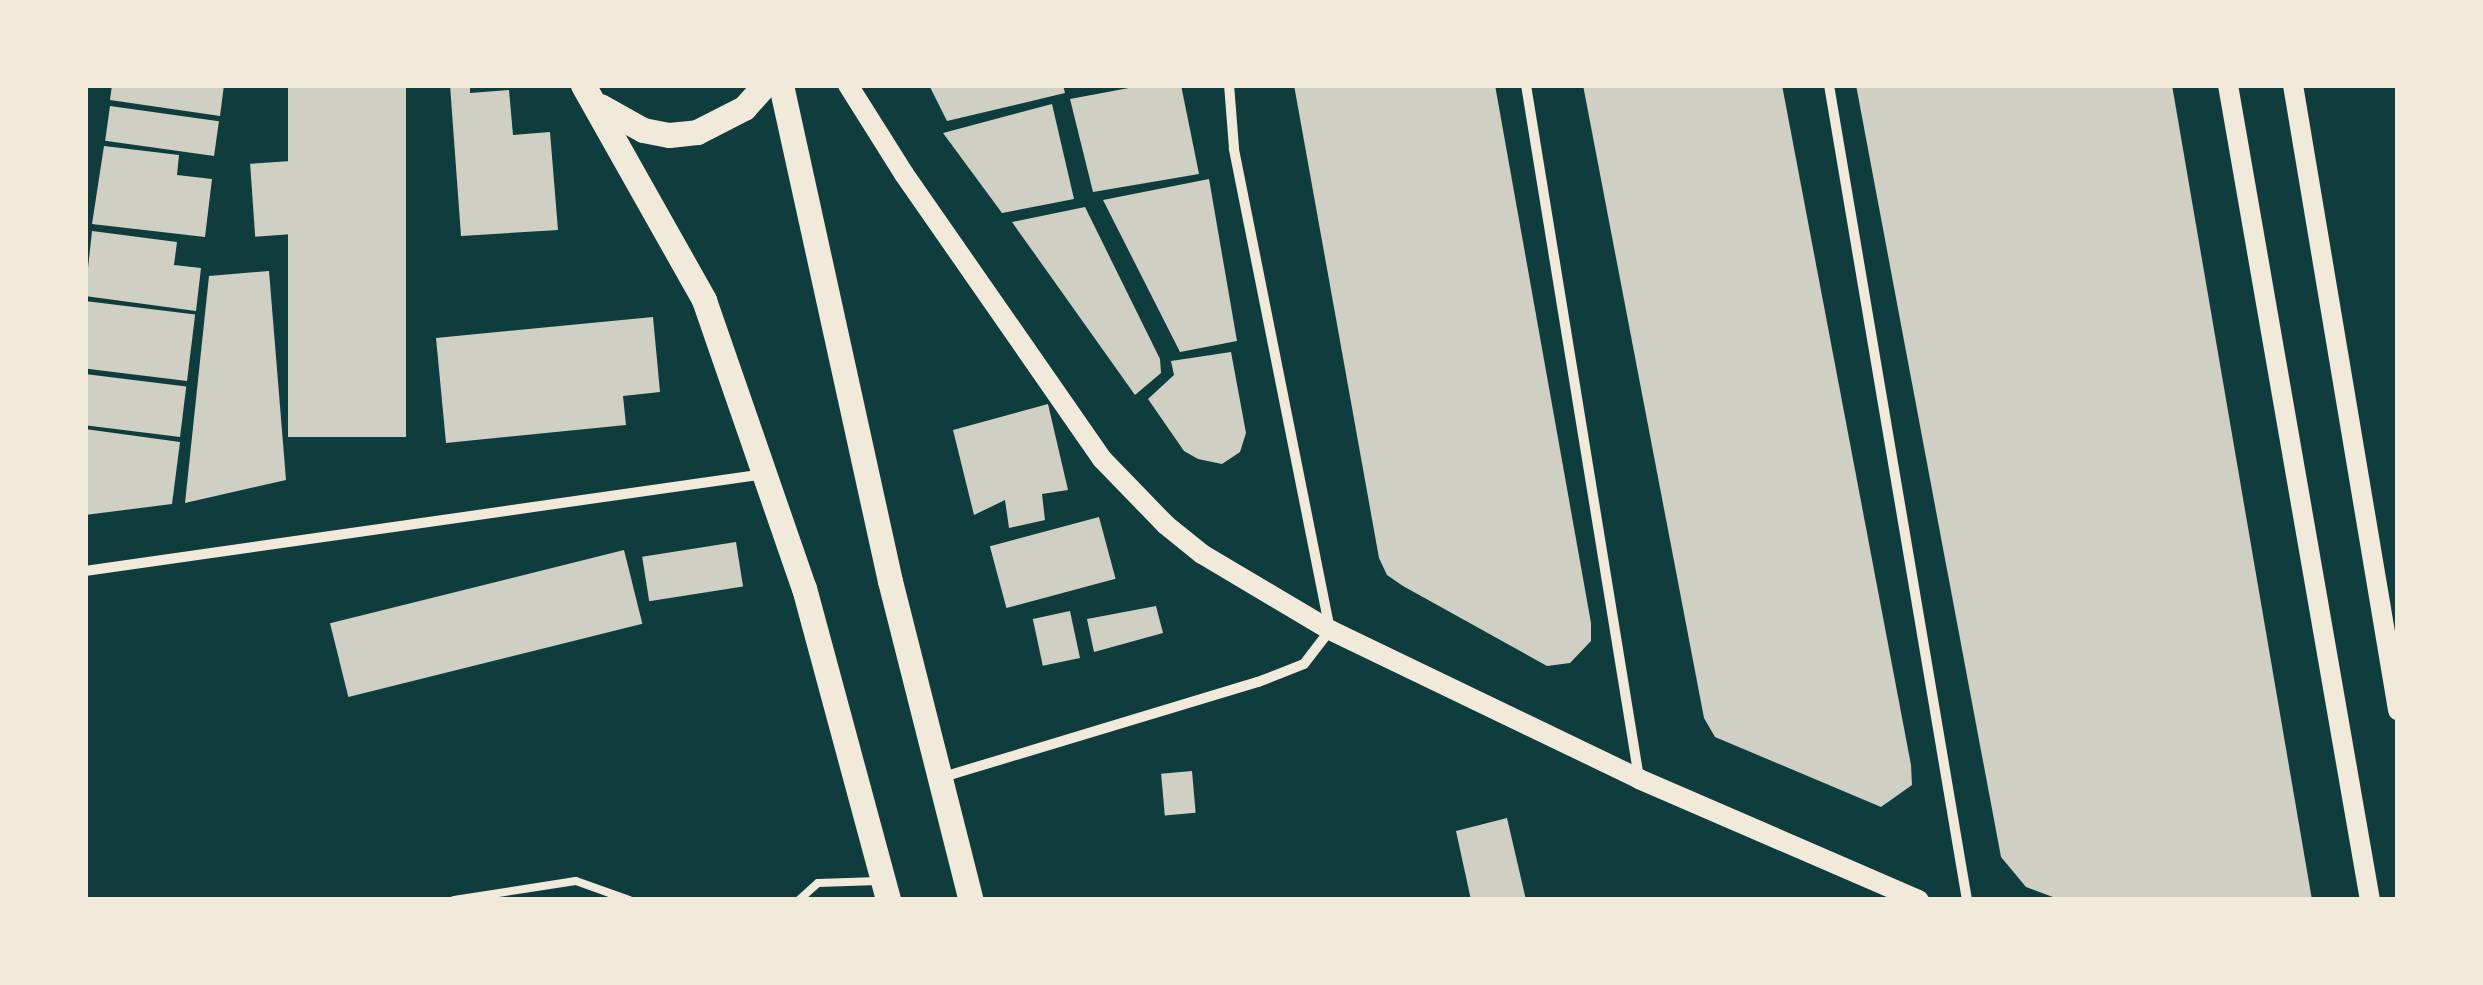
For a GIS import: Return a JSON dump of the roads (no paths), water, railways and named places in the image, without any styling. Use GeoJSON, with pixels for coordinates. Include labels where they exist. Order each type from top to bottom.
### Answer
{"type":"FeatureCollection","features":[{"type":"Feature","properties":{"kind":"main road"},"geometry":{"type":"LineString","coordinates":[[589,94],[618,120],[670,135],[722,123],[744,108],[765,85]]}},
{"type":"Feature","properties":{"kind":"main road"},"geometry":{"type":"LineString","coordinates":[[781,85],[937,778],[972,900]]}},
{"type":"Feature","properties":{"kind":"main road"},"geometry":{"type":"LineString","coordinates":[[848,85],[915,190],[1102,459],[1166,525],[1202,554],[1330,630],[1639,779],[1919,900]]}},
{"type":"Feature","properties":{"kind":"main road"},"geometry":{"type":"LineString","coordinates":[[2228,85],[2370,900]]}},
{"type":"Feature","properties":{"kind":"main road"},"geometry":{"type":"LineString","coordinates":[[2294,85],[2398,710]]}},
{"type":"Feature","properties":{"kind":"main road"},"geometry":{"type":"LineString","coordinates":[[589,94],[704,300],[804,588],[885,890]]}},
{"type":"Feature","properties":{"kind":"street"},"geometry":{"type":"LineString","coordinates":[[937,778],[1258,682],[1304,664],[1330,630],[1234,148],[1229,85]]}},
{"type":"Feature","properties":{"kind":"street"},"geometry":{"type":"LineString","coordinates":[[1526,85],[1639,779]]}},
{"type":"Feature","properties":{"kind":"street"},"geometry":{"type":"LineString","coordinates":[[1829,85],[1967,900]]}},
{"type":"Feature","properties":{"kind":"street"},"geometry":{"type":"LineString","coordinates":[[85,572],[766,474]]}},
{"type":"Feature","properties":{"kind":"lane"},"geometry":{"type":"LineString","coordinates":[[454,900],[576,881],[629,900]]}},
{"type":"Feature","properties":{"kind":"lane"},"geometry":{"type":"LineString","coordinates":[[799,900],[818,883],[885,890]]}}]}
